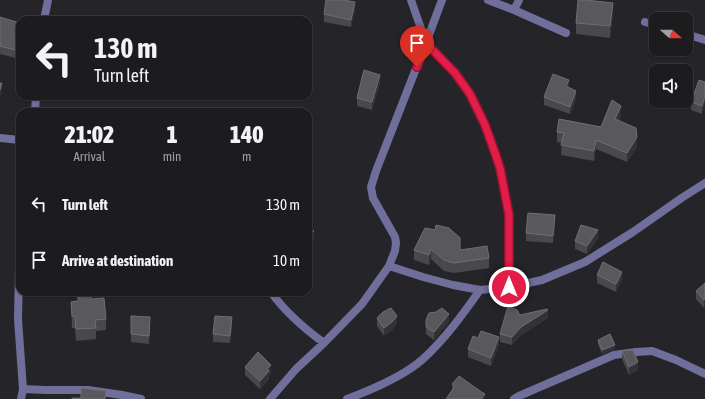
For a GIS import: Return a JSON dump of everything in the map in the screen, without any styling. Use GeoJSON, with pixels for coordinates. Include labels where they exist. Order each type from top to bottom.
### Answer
{"type":"FeatureCollection","features":[{"type":"Feature","properties":{"kind":"street"},"geometry":{"type":"LineString","coordinates":[[45,16],[48,0]]}},
{"type":"Feature","properties":{"kind":"street"},"geometry":{"type":"LineString","coordinates":[[411,0],[426,43],[455,73],[470,94],[485,125],[495,153],[500,168],[509,215],[509,287]]}},
{"type":"Feature","properties":{"kind":"street"},"geometry":{"type":"LineString","coordinates":[[271,399],[296,369],[362,304],[389,266],[395,251],[395,237],[373,198],[371,187],[442,0]]}},
{"type":"Feature","properties":{"kind":"street"},"geometry":{"type":"LineString","coordinates":[[488,0],[566,33]]}},
{"type":"Feature","properties":{"kind":"street"},"geometry":{"type":"LineString","coordinates":[[514,10],[519,0]]}},
{"type":"Feature","properties":{"kind":"street"},"geometry":{"type":"LineString","coordinates":[[645,22],[649,23]]}},
{"type":"Feature","properties":{"kind":"street"},"geometry":{"type":"LineString","coordinates":[[693,36],[705,40]]}},
{"type":"Feature","properties":{"kind":"street"},"geometry":{"type":"LineString","coordinates":[[0,138],[16,140]]}},
{"type":"Feature","properties":{"kind":"street"},"geometry":{"type":"LineString","coordinates":[[389,266],[453,285],[480,290],[509,287],[542,280],[585,262],[705,183]]}},
{"type":"Feature","properties":{"kind":"street"},"geometry":{"type":"LineString","coordinates":[[347,399],[383,384],[423,359],[447,334],[480,290]]}},
{"type":"Feature","properties":{"kind":"street"},"geometry":{"type":"LineString","coordinates":[[19,296],[18,319],[23,389],[21,399]]}},
{"type":"Feature","properties":{"kind":"street"},"geometry":{"type":"LineString","coordinates":[[274,296],[305,329],[324,343]]}},
{"type":"Feature","properties":{"kind":"street"},"geometry":{"type":"LineString","coordinates":[[514,399],[614,355],[636,352],[652,351],[676,360],[705,374]]}},
{"type":"Feature","properties":{"kind":"street"},"geometry":{"type":"LineString","coordinates":[[23,389],[88,390],[141,399]]}},
{"type":"Feature","properties":{"kind":"building"},"geometry":{"type":"Polygon","coordinates":[[[326,0],[355,2],[351,20],[324,14],[326,0]]]}},
{"type":"Feature","properties":{"kind":"building"},"geometry":{"type":"Polygon","coordinates":[[[578,0],[613,3],[610,26],[576,23],[578,0]]]}},
{"type":"Feature","properties":{"kind":"building"},"geometry":{"type":"Polygon","coordinates":[[[0,17],[16,22],[15,50],[0,46],[0,17]]]}},
{"type":"Feature","properties":{"kind":"building"},"geometry":{"type":"Polygon","coordinates":[[[364,70],[380,75],[372,102],[357,98],[364,70]]]}},
{"type":"Feature","properties":{"kind":"building"},"geometry":{"type":"Polygon","coordinates":[[[553,74],[569,80],[566,86],[576,91],[570,107],[544,97],[553,74]]]}},
{"type":"Feature","properties":{"kind":"building"},"geometry":{"type":"Polygon","coordinates":[[[699,80],[705,82],[705,96],[702,106],[693,103],[693,96],[699,80]]]}},
{"type":"Feature","properties":{"kind":"building"},"geometry":{"type":"Polygon","coordinates":[[[612,100],[621,106],[615,119],[636,128],[637,137],[627,153],[596,140],[594,151],[561,145],[564,133],[557,132],[559,119],[601,127],[612,100]]]}},
{"type":"Feature","properties":{"kind":"building"},"geometry":{"type":"Polygon","coordinates":[[[528,213],[555,215],[553,236],[526,233],[528,213]]]}},
{"type":"Feature","properties":{"kind":"building"},"geometry":{"type":"Polygon","coordinates":[[[436,225],[449,228],[460,238],[460,250],[487,246],[489,258],[454,263],[444,260],[431,249],[429,255],[414,250],[425,228],[435,230],[436,225]]]}},
{"type":"Feature","properties":{"kind":"building"},"geometry":{"type":"Polygon","coordinates":[[[581,225],[598,230],[587,246],[575,241],[581,225]]]}},
{"type":"Feature","properties":{"kind":"building"},"geometry":{"type":"Polygon","coordinates":[[[603,262],[622,272],[616,284],[597,275],[603,262]]]}},
{"type":"Feature","properties":{"kind":"building"},"geometry":{"type":"Polygon","coordinates":[[[705,283],[705,299],[704,300],[696,291],[705,283]]]}},
{"type":"Feature","properties":{"kind":"building"},"geometry":{"type":"Polygon","coordinates":[[[91,296],[91,299],[104,298],[106,319],[95,320],[96,328],[76,329],[75,316],[72,316],[71,302],[78,301],[78,297],[91,296]]]}},
{"type":"Feature","properties":{"kind":"building"},"geometry":{"type":"Polygon","coordinates":[[[508,306],[517,310],[520,315],[548,310],[521,327],[512,337],[500,334],[508,306]]]}},
{"type":"Feature","properties":{"kind":"building"},"geometry":{"type":"Polygon","coordinates":[[[391,308],[397,316],[384,328],[377,318],[383,312],[391,308]]]}},
{"type":"Feature","properties":{"kind":"building"},"geometry":{"type":"Polygon","coordinates":[[[442,308],[449,314],[434,332],[426,327],[426,320],[429,313],[436,312],[442,308]]]}},
{"type":"Feature","properties":{"kind":"building"},"geometry":{"type":"Polygon","coordinates":[[[131,316],[150,317],[149,336],[131,334],[131,316]]]}},
{"type":"Feature","properties":{"kind":"building"},"geometry":{"type":"Polygon","coordinates":[[[215,316],[232,317],[230,336],[213,334],[215,316]]]}},
{"type":"Feature","properties":{"kind":"building"},"geometry":{"type":"Polygon","coordinates":[[[481,331],[499,337],[491,358],[468,349],[473,336],[478,338],[481,331]]]}},
{"type":"Feature","properties":{"kind":"building"},"geometry":{"type":"Polygon","coordinates":[[[610,334],[615,345],[602,350],[598,340],[610,334]]]}},
{"type":"Feature","properties":{"kind":"building"},"geometry":{"type":"Polygon","coordinates":[[[633,350],[638,362],[629,367],[622,351],[633,350]]]}},
{"type":"Feature","properties":{"kind":"building"},"geometry":{"type":"Polygon","coordinates":[[[258,352],[271,365],[267,369],[269,371],[260,381],[245,367],[258,352]]]}},
{"type":"Feature","properties":{"kind":"building"},"geometry":{"type":"Polygon","coordinates":[[[459,376],[485,394],[481,399],[446,399],[455,386],[452,384],[459,376]]]}},
{"type":"Feature","properties":{"kind":"building"},"geometry":{"type":"Polygon","coordinates":[[[81,388],[106,391],[105,399],[72,399],[81,398],[81,388]]]}},
{"type":"Feature","properties":{"kind":"route"},"geometry":{"type":"LineString","coordinates":[[417,67],[426,43],[455,73],[470,94],[485,125],[500,168],[509,215],[509,287]]}}]}
